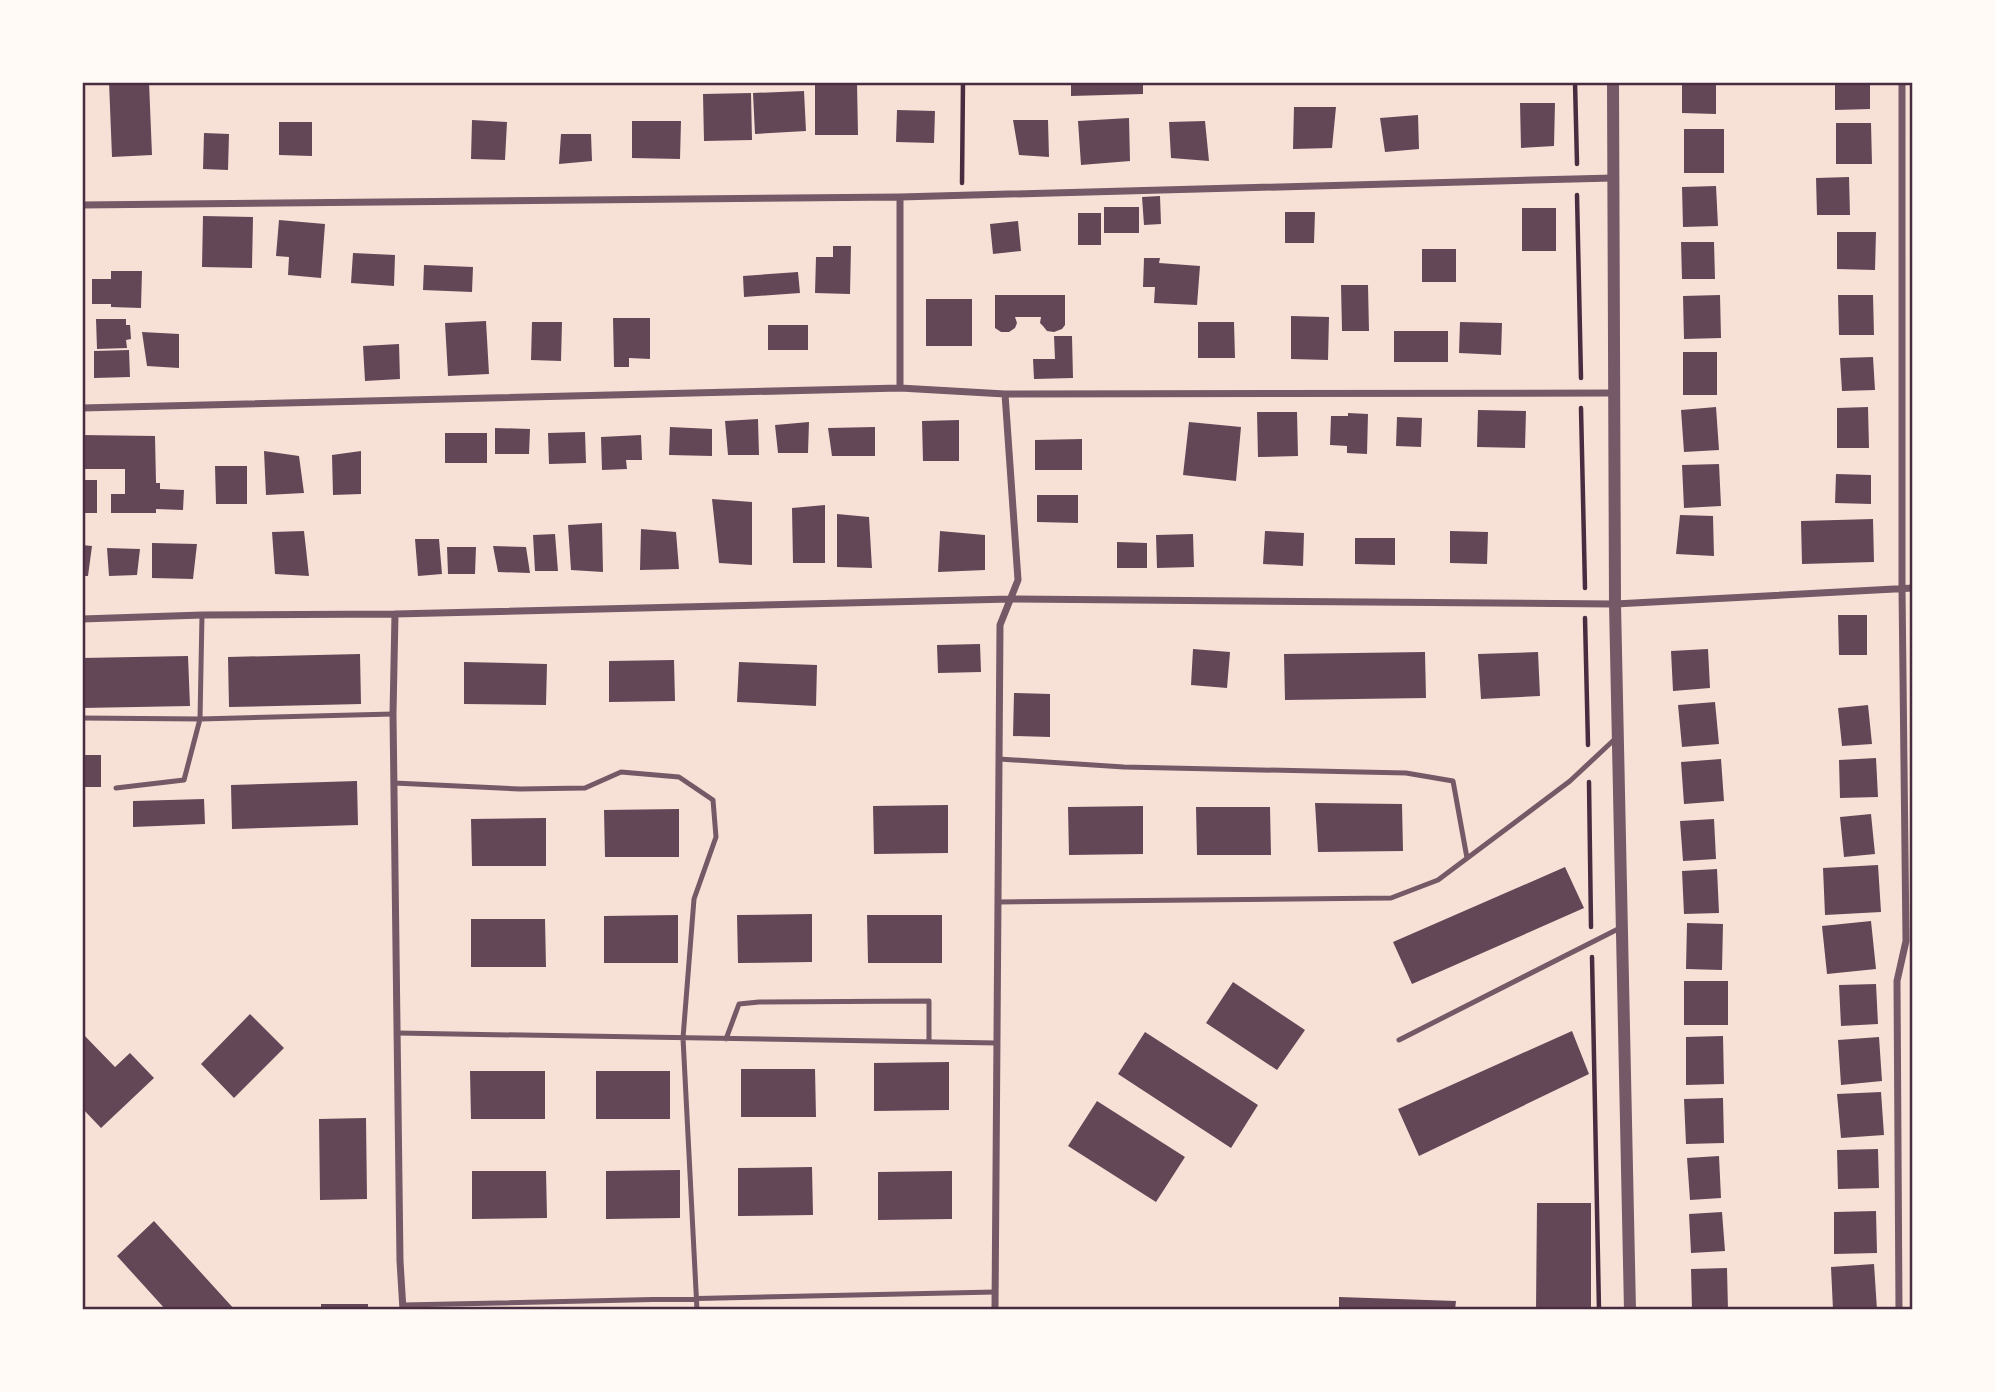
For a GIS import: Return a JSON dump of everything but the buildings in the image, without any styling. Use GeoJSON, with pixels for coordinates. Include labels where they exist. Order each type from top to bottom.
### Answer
{"type":"FeatureCollection","features":[{"type":"Feature","properties":{"kind":"street"},"geometry":{"type":"LineString","coordinates":[[1612,82],[1615,604],[1630,1310]]}},
{"type":"Feature","properties":{"kind":"street"},"geometry":{"type":"LineString","coordinates":[[1899,1310],[1897,981],[1906,941],[1902,588],[1902,82]]}},
{"type":"Feature","properties":{"kind":"street"},"geometry":{"type":"LineString","coordinates":[[82,205],[900,197],[1614,178]]}},
{"type":"Feature","properties":{"kind":"street"},"geometry":{"type":"LineString","coordinates":[[900,197],[900,388]]}},
{"type":"Feature","properties":{"kind":"street"},"geometry":{"type":"LineString","coordinates":[[82,408],[900,388],[1005,394],[1615,393]]}},
{"type":"Feature","properties":{"kind":"street"},"geometry":{"type":"LineString","coordinates":[[995,1310],[1000,625],[1018,580],[1005,394]]}},
{"type":"Feature","properties":{"kind":"street"},"geometry":{"type":"LineString","coordinates":[[82,619],[1011,599],[1615,604],[1913,588]]}},
{"type":"Feature","properties":{"kind":"street"},"geometry":{"type":"LineString","coordinates":[[395,614],[393,715],[400,1261],[403,1307]]}},
{"type":"Feature","properties":{"kind":"lane"},"geometry":{"type":"LineString","coordinates":[[116,788],[184,780],[201,719],[202,615]]}},
{"type":"Feature","properties":{"kind":"lane"},"geometry":{"type":"LineString","coordinates":[[82,718],[201,719],[393,715]]}},
{"type":"Feature","properties":{"kind":"lane"},"geometry":{"type":"LineString","coordinates":[[998,902],[1391,898],[1438,880],[1570,781],[1618,736]]}},
{"type":"Feature","properties":{"kind":"lane"},"geometry":{"type":"LineString","coordinates":[[999,759],[1124,767],[1406,773],[1453,780],[1467,858]]}},
{"type":"Feature","properties":{"kind":"lane"},"geometry":{"type":"LineString","coordinates":[[394,783],[520,789],[585,788],[621,772],[679,777],[713,800],[716,837],[694,899],[682,1038],[697,1310]]}},
{"type":"Feature","properties":{"kind":"lane"},"geometry":{"type":"LineString","coordinates":[[1399,1040],[1622,927]]}},
{"type":"Feature","properties":{"kind":"lane"},"geometry":{"type":"LineString","coordinates":[[726,1039],[739,1004],[929,1000],[929,1042]]}},
{"type":"Feature","properties":{"kind":"lane"},"geometry":{"type":"LineString","coordinates":[[397,1033],[997,1043]]}},
{"type":"Feature","properties":{"kind":"lane"},"geometry":{"type":"LineString","coordinates":[[403,1307],[995,1292]]}},
{"type":"Feature","properties":{"kind":"path"},"geometry":{"type":"LineString","coordinates":[[962,195],[963,82]]}},
{"type":"Feature","properties":{"kind":"path"},"geometry":{"type":"LineString","coordinates":[[1575,82],[1577,169]]}},
{"type":"Feature","properties":{"kind":"path"},"geometry":{"type":"LineString","coordinates":[[1586,617],[1599,1310]]}}]}
